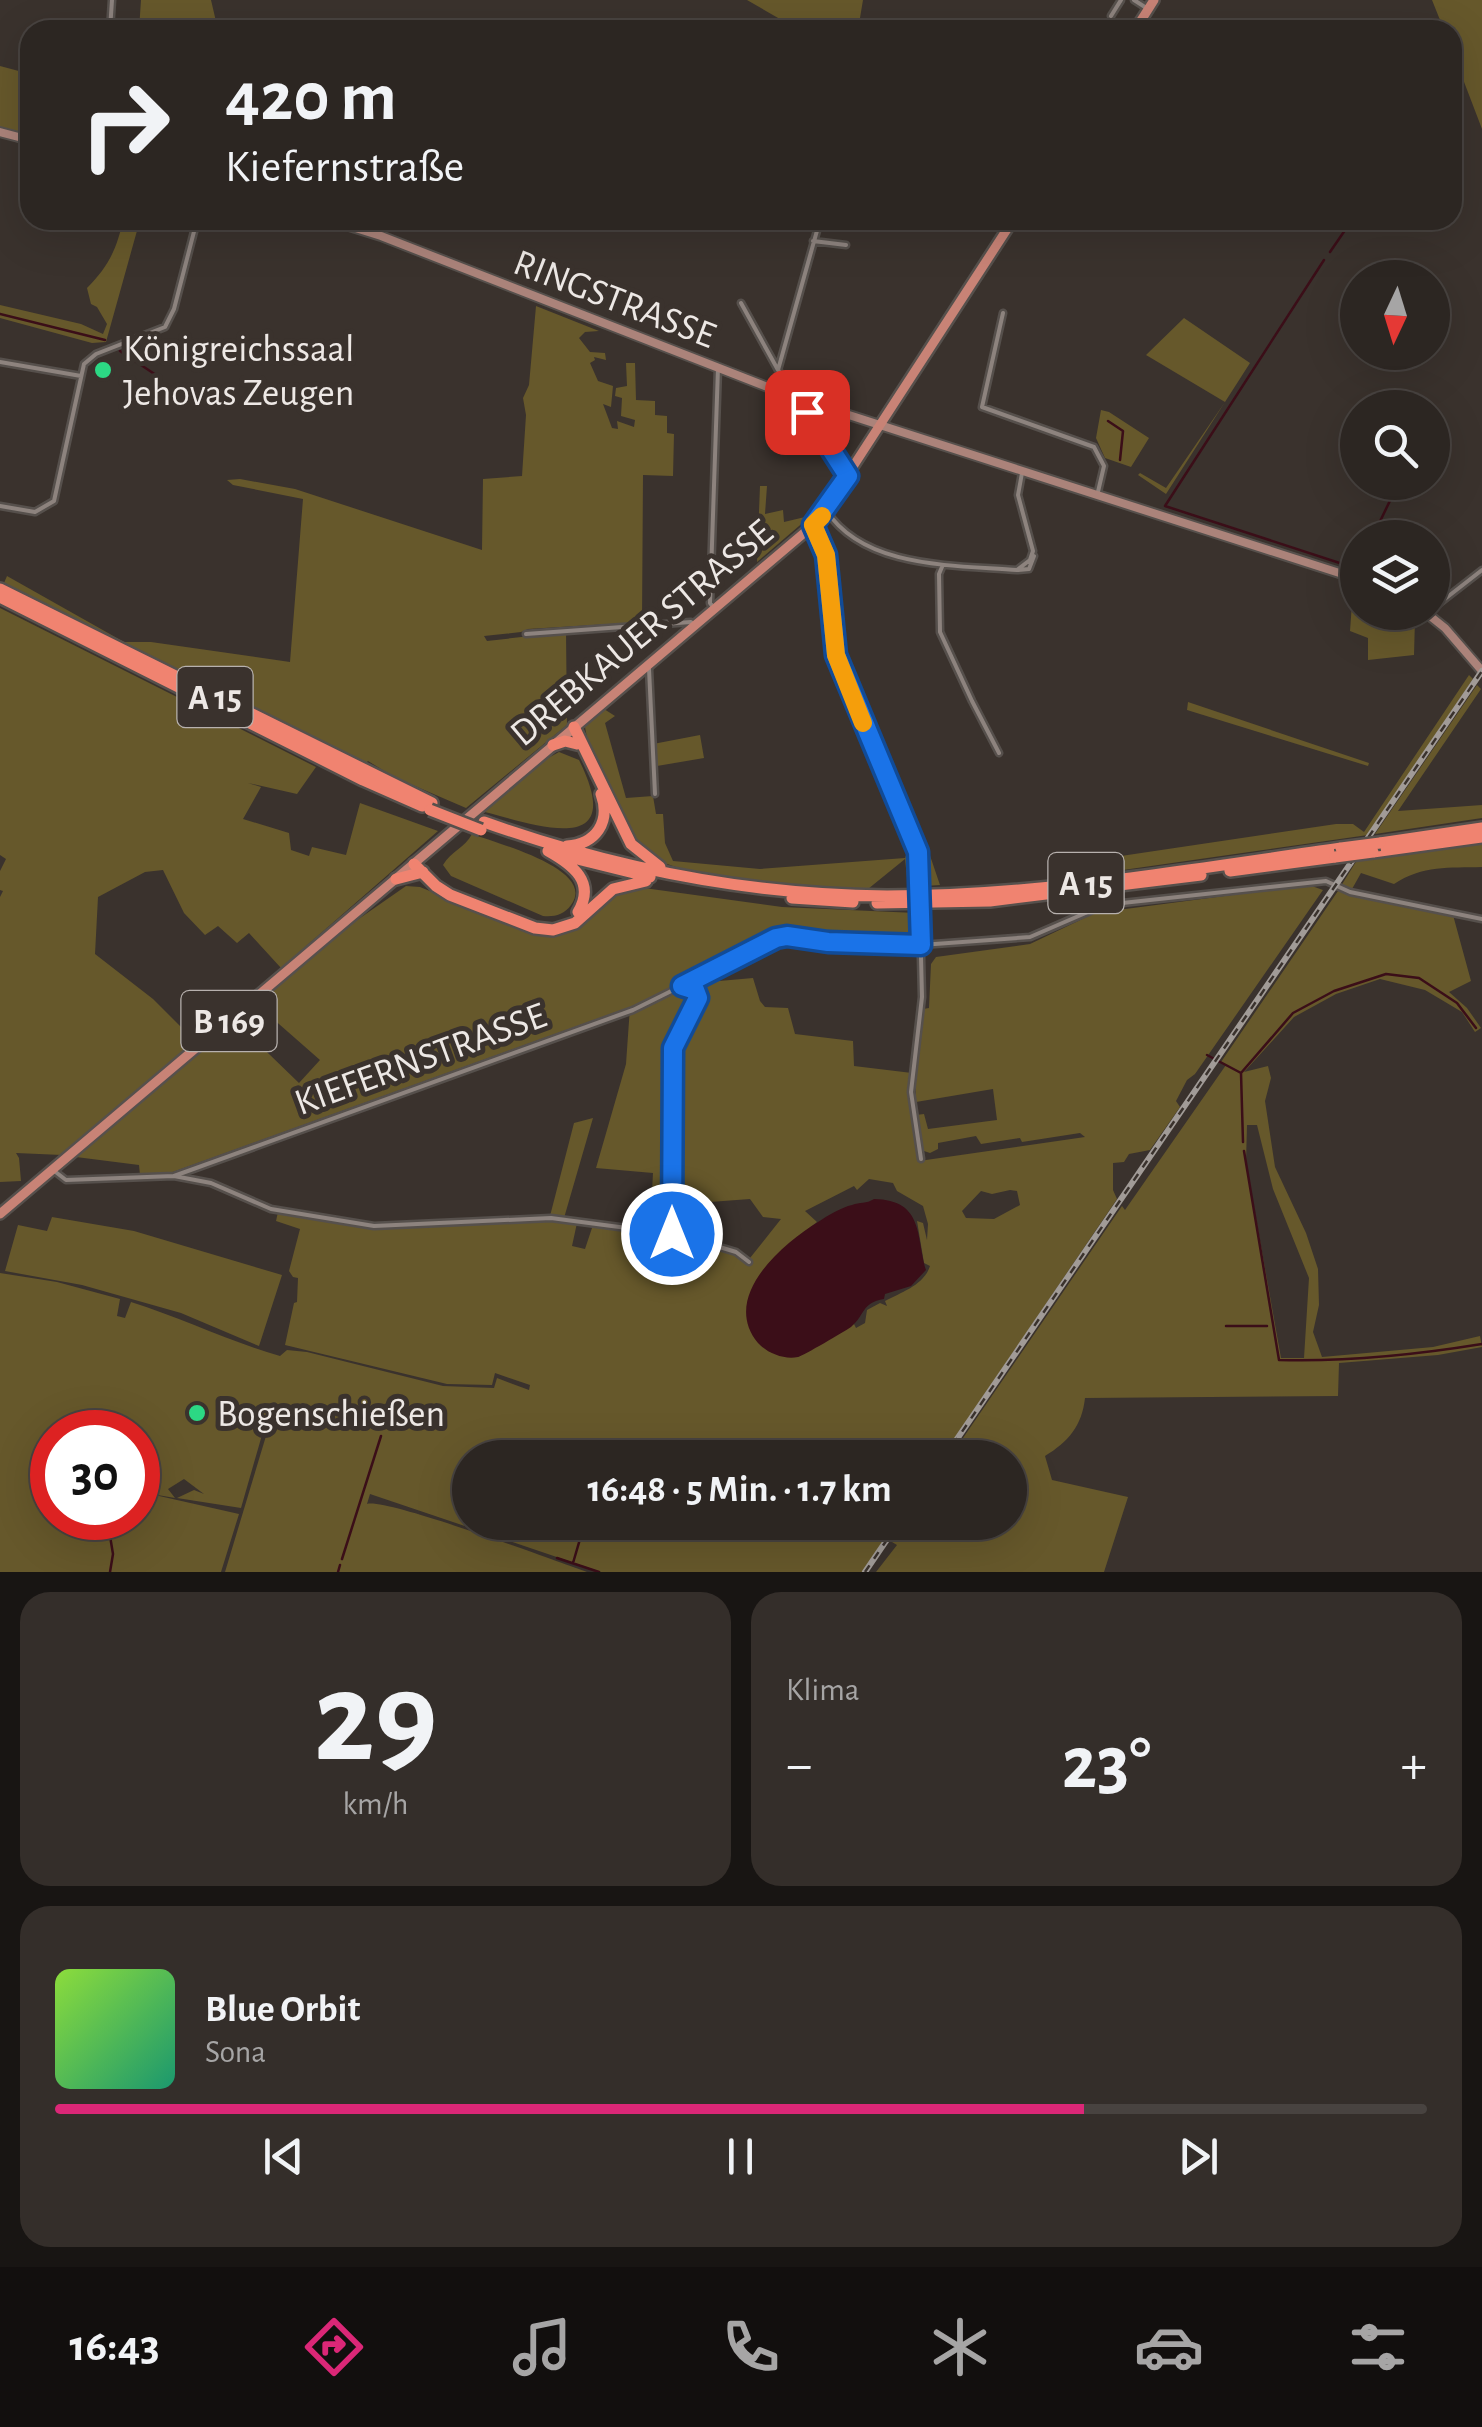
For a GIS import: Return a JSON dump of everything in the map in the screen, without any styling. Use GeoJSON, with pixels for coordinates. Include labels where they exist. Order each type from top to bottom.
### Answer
{"type":"FeatureCollection","features":[{"type":"Feature","properties":{"kind":"highway","name":"A 15"},"geometry":{"type":"LineString","coordinates":[[0,588],[431,806]]}},
{"type":"Feature","properties":{"kind":"highway","name":"A 15"},"geometry":{"type":"LineString","coordinates":[[0,597],[350,774],[482,826],[660,880],[805,900],[952,903],[1102,889],[1338,852]]}},
{"type":"Feature","properties":{"kind":"highway"},"geometry":{"type":"LineString","coordinates":[[552,849],[580,845],[594,837],[605,814],[601,793],[572,729]]}},
{"type":"Feature","properties":{"kind":"highway"},"geometry":{"type":"LineString","coordinates":[[572,729],[630,844],[651,862],[677,875]]}},
{"type":"Feature","properties":{"kind":"highway"},"geometry":{"type":"LineString","coordinates":[[553,745],[565,741],[577,744]]}},
{"type":"Feature","properties":{"kind":"highway","name":"A 15"},"geometry":{"type":"LineString","coordinates":[[1377,848],[1482,828]]}},
{"type":"Feature","properties":{"kind":"highway","name":"A 15"},"geometry":{"type":"LineString","coordinates":[[552,849],[677,875],[829,894],[989,893],[1482,836]]}},
{"type":"Feature","properties":{"kind":"highway"},"geometry":{"type":"LineString","coordinates":[[419,865],[446,887],[537,923],[553,925],[578,914],[585,892],[575,868],[552,849]]}},
{"type":"Feature","properties":{"kind":"highway"},"geometry":{"type":"LineString","coordinates":[[396,879],[419,865]]}},
{"type":"Feature","properties":{"kind":"highway"},"geometry":{"type":"LineString","coordinates":[[419,865],[450,895],[535,928],[553,930],[575,923],[613,889],[660,880]]}},
{"type":"Feature","properties":{"kind":"main road","name":"RINGSTRASSE"},"geometry":{"type":"LineString","coordinates":[[361,230],[782,393],[1340,573]]}},
{"type":"Feature","properties":{"kind":"main road","name":"DREBKAUER STRASSE"},"geometry":{"type":"LineString","coordinates":[[419,865],[461,823],[813,525],[1006,230]]}},
{"type":"Feature","properties":{"kind":"main road"},"geometry":{"type":"LineString","coordinates":[[1447,630],[1482,671]]}},
{"type":"Feature","properties":{"kind":"main road","name":"B 169"},"geometry":{"type":"LineString","coordinates":[[0,1214],[396,879]]}},
{"type":"Feature","properties":{"kind":"street"},"geometry":{"type":"LineString","coordinates":[[1111,16],[1121,0]]}},
{"type":"Feature","properties":{"kind":"street"},"geometry":{"type":"LineString","coordinates":[[1134,0],[1151,4]]}},
{"type":"Feature","properties":{"kind":"street"},"geometry":{"type":"LineString","coordinates":[[0,506],[32,512],[46,509],[54,501],[84,364],[92,356],[165,327],[174,309],[194,230]]}},
{"type":"Feature","properties":{"kind":"street"},"geometry":{"type":"LineString","coordinates":[[778,370],[817,230]]}},
{"type":"Feature","properties":{"kind":"street"},"geometry":{"type":"LineString","coordinates":[[813,241],[846,245]]}},
{"type":"Feature","properties":{"kind":"street"},"geometry":{"type":"LineString","coordinates":[[741,304],[786,380],[782,393]]}},
{"type":"Feature","properties":{"kind":"street"},"geometry":{"type":"LineString","coordinates":[[1004,312],[982,407],[1094,447],[1104,466],[1097,496]]}},
{"type":"Feature","properties":{"kind":"street"},"geometry":{"type":"LineString","coordinates":[[0,362],[81,376]]}},
{"type":"Feature","properties":{"kind":"street"},"geometry":{"type":"LineString","coordinates":[[715,609],[710,603],[718,368]]}},
{"type":"Feature","properties":{"kind":"street"},"geometry":{"type":"LineString","coordinates":[[808,401],[809,416],[848,476]]}},
{"type":"Feature","properties":{"kind":"street"},"geometry":{"type":"LineString","coordinates":[[826,510],[836,526],[849,535],[904,560],[1031,568],[1033,552],[1018,495],[1022,472]]}},
{"type":"Feature","properties":{"kind":"street"},"geometry":{"type":"LineString","coordinates":[[813,525],[826,555],[836,655],[918,852],[922,998],[911,1092],[921,1159]]}},
{"type":"Feature","properties":{"kind":"street"},"geometry":{"type":"LineString","coordinates":[[925,563],[940,574]]}},
{"type":"Feature","properties":{"kind":"street"},"geometry":{"type":"LineString","coordinates":[[943,565],[940,632],[1000,752]]}},
{"type":"Feature","properties":{"kind":"street"},"geometry":{"type":"LineString","coordinates":[[1450,595],[1482,570]]}},
{"type":"Feature","properties":{"kind":"street"},"geometry":{"type":"LineString","coordinates":[[526,634],[691,622],[694,626]]}},
{"type":"Feature","properties":{"kind":"street"},"geometry":{"type":"LineString","coordinates":[[649,664],[655,794]]}},
{"type":"Feature","properties":{"kind":"street","name":"KIEFERNSTRASSE"},"geometry":{"type":"LineString","coordinates":[[174,1176],[633,1010],[776,938],[921,945],[1030,936],[1104,906],[1326,881],[1350,892],[1482,919]]}},
{"type":"Feature","properties":{"kind":"street"},"geometry":{"type":"LineString","coordinates":[[672,1234],[673,1048],[698,998],[695,990],[682,986]]}},
{"type":"Feature","properties":{"kind":"street"},"geometry":{"type":"LineString","coordinates":[[52,1169],[66,1180],[174,1176],[211,1183],[271,1208],[358,1225],[529,1217],[672,1234],[713,1244],[749,1262]]}},
{"type":"Feature","properties":{"kind":"shaded area"},"geometry":{"type":"Polygon","coordinates":[[[141,0],[211,0],[216,20],[140,20],[141,0]]]}},
{"type":"Feature","properties":{"kind":"shaded area"},"geometry":{"type":"Polygon","coordinates":[[[747,0],[863,0],[860,20],[782,20],[747,0]]]}},
{"type":"Feature","properties":{"kind":"shaded area"},"geometry":{"type":"Polygon","coordinates":[[[1432,0],[1482,0],[1482,129],[1462,77],[1462,20],[1440,20],[1432,0]]]}},
{"type":"Feature","properties":{"kind":"shaded area"},"geometry":{"type":"Polygon","coordinates":[[[0,66],[20,71],[20,132],[0,127],[0,66]]]}},
{"type":"Feature","properties":{"kind":"shaded area"},"geometry":{"type":"Polygon","coordinates":[[[120,230],[137,230],[106,342],[92,343],[0,318],[0,305],[81,324],[103,334],[107,324],[91,304],[87,288],[101,273],[120,230]]]}},
{"type":"Feature","properties":{"kind":"shaded area"},"geometry":{"type":"Polygon","coordinates":[[[536,306],[599,331],[585,332],[579,338],[590,352],[605,353],[606,360],[594,357],[590,363],[598,381],[613,386],[611,407],[603,404],[612,428],[618,429],[617,421],[634,427],[635,420],[621,416],[622,398],[615,396],[616,388],[627,386],[626,363],[635,363],[636,400],[655,401],[655,415],[667,416],[667,433],[674,434],[673,476],[643,475],[642,622],[528,629],[484,636],[487,641],[566,632],[567,725],[466,808],[394,777],[368,761],[364,765],[4,583],[7,576],[124,642],[151,642],[290,662],[303,499],[233,485],[227,480],[295,489],[482,550],[483,479],[522,476],[526,415],[523,398],[529,385],[536,306]]]}},
{"type":"Feature","properties":{"kind":"shaded area"},"geometry":{"type":"Polygon","coordinates":[[[1184,318],[1250,363],[1225,402],[1146,355],[1184,318]]]}},
{"type":"Feature","properties":{"kind":"shaded area"},"geometry":{"type":"Polygon","coordinates":[[[1225,402],[1166,494],[1138,475],[1166,488],[1225,402]]]}},
{"type":"Feature","properties":{"kind":"shaded area"},"geometry":{"type":"Polygon","coordinates":[[[1101,410],[1149,438],[1131,467],[1105,458],[1096,438],[1101,410]]]}},
{"type":"Feature","properties":{"kind":"shaded area"},"geometry":{"type":"Polygon","coordinates":[[[760,486],[767,486],[765,514],[783,510],[784,522],[805,517],[806,520],[757,562],[760,486]]]}},
{"type":"Feature","properties":{"kind":"shaded area"},"geometry":{"type":"Polygon","coordinates":[[[0,608],[316,767],[297,794],[248,783],[261,787],[243,819],[289,833],[291,850],[309,856],[312,847],[346,855],[360,803],[438,831],[281,968],[249,933],[237,943],[218,926],[205,935],[184,913],[163,870],[145,872],[98,897],[95,954],[153,999],[195,1041],[62,1155],[16,1153],[21,1181],[0,1182],[3,891],[0,871],[6,859],[0,855],[0,608]]]}},
{"type":"Feature","properties":{"kind":"shaded area"},"geometry":{"type":"Polygon","coordinates":[[[1415,630],[1414,655],[1368,660],[1368,638],[1350,631],[1415,630]]]}},
{"type":"Feature","properties":{"kind":"shaded area"},"geometry":{"type":"Polygon","coordinates":[[[841,655],[922,832],[940,885],[908,887],[905,859],[868,889],[719,877],[664,863],[647,852],[622,815],[588,743],[585,727],[604,709],[615,716],[605,723],[626,798],[653,796],[656,814],[663,814],[665,843],[673,861],[760,869],[905,858],[907,853],[831,658],[841,655]]]}},
{"type":"Feature","properties":{"kind":"shaded area"},"geometry":{"type":"Polygon","coordinates":[[[1469,675],[1473,679],[1368,835],[1053,880],[1051,875],[1069,868],[1084,869],[1121,856],[1336,824],[1353,824],[1364,832],[1469,675]]]}},
{"type":"Feature","properties":{"kind":"shaded area"},"geometry":{"type":"Polygon","coordinates":[[[1477,685],[1481,689],[1398,811],[1482,805],[1482,818],[1375,834],[1477,685]]]}},
{"type":"Feature","properties":{"kind":"shaded area"},"geometry":{"type":"Polygon","coordinates":[[[1188,702],[1369,763],[1368,766],[1187,710],[1188,702]]]}},
{"type":"Feature","properties":{"kind":"shaded area"},"geometry":{"type":"Polygon","coordinates":[[[700,735],[704,758],[657,766],[653,744],[700,735]]]}},
{"type":"Feature","properties":{"kind":"shaded area"},"geometry":{"type":"Polygon","coordinates":[[[559,752],[579,760],[591,791],[592,811],[585,823],[551,828],[485,812],[539,763],[559,752]]]}},
{"type":"Feature","properties":{"kind":"shaded area"},"geometry":{"type":"Polygon","coordinates":[[[472,834],[558,869],[570,880],[575,892],[571,905],[558,915],[543,916],[451,876],[443,865],[472,834]]]}},
{"type":"Feature","properties":{"kind":"shaded area"},"geometry":{"type":"Polygon","coordinates":[[[1482,843],[1482,867],[1426,871],[1394,884],[1361,873],[1352,889],[1341,886],[1357,860],[1482,843]]]}},
{"type":"Feature","properties":{"kind":"shaded area"},"geometry":{"type":"Polygon","coordinates":[[[1309,885],[1323,890],[1195,1074],[1187,1080],[1176,1101],[1180,1107],[1150,1150],[1129,1154],[1124,1162],[1113,1163],[1117,1199],[954,1440],[452,1440],[452,1522],[370,1494],[367,1504],[452,1525],[452,1540],[495,1540],[587,1572],[225,1572],[266,1436],[262,1435],[241,1508],[177,1498],[194,1490],[204,1494],[184,1479],[168,1489],[175,1498],[160,1495],[160,1410],[30,1410],[30,1540],[160,1540],[160,1496],[239,1514],[221,1572],[0,1572],[0,1273],[57,1282],[120,1299],[117,1316],[125,1318],[131,1302],[280,1356],[287,1350],[307,1352],[443,1386],[494,1388],[497,1378],[529,1390],[530,1385],[495,1373],[492,1385],[447,1384],[285,1345],[297,1302],[298,1278],[289,1271],[300,1229],[276,1221],[278,1212],[373,1228],[528,1218],[577,1223],[572,1246],[585,1249],[593,1225],[695,1240],[750,1258],[781,1219],[763,1217],[750,1199],[670,1205],[670,1232],[650,1229],[653,1173],[596,1168],[626,1064],[630,1007],[170,1173],[140,1175],[139,1165],[76,1157],[235,1021],[299,1083],[320,1060],[255,1003],[337,934],[406,886],[420,887],[533,933],[554,936],[574,931],[615,896],[644,888],[782,907],[916,913],[919,944],[829,942],[787,935],[709,970],[708,982],[753,978],[765,1007],[788,1008],[795,1034],[853,1041],[854,1066],[912,1073],[910,1094],[919,1161],[1085,1137],[1080,1133],[981,1144],[976,1136],[938,1143],[938,1149],[930,1153],[921,1150],[916,1115],[924,1114],[928,1129],[997,1120],[993,1089],[916,1102],[915,1072],[923,1009],[929,1008],[931,964],[936,957],[1030,944],[1095,913],[1309,885]],[[869,1179],[857,1190],[854,1186],[805,1211],[817,1222],[787,1246],[747,1317],[768,1351],[798,1357],[854,1324],[856,1328],[865,1323],[867,1310],[880,1303],[887,1306],[885,1301],[912,1287],[927,1273],[930,1266],[924,1263],[917,1221],[923,1223],[927,1240],[923,1206],[897,1191],[893,1183],[869,1179]],[[981,1191],[962,1211],[966,1218],[994,1219],[1020,1205],[1017,1191],[981,1191]]]}},
{"type":"Feature","properties":{"kind":"shaded area"},"geometry":{"type":"Polygon","coordinates":[[[1338,891],[1453,915],[1471,981],[1449,992],[1481,1028],[1475,1032],[1462,1012],[1425,990],[1380,979],[1336,994],[1294,1017],[1244,1072],[1268,1066],[1271,1078],[1265,1101],[1275,1167],[1318,1269],[1319,1305],[1313,1332],[1322,1357],[1433,1347],[1480,1336],[1482,1347],[1438,1355],[1339,1363],[1338,1396],[1085,1398],[1081,1417],[1072,1432],[1045,1456],[1052,1480],[1128,1497],[1104,1572],[876,1572],[897,1545],[893,1540],[1027,1540],[1027,1440],[962,1440],[1122,1206],[1125,1210],[1226,1065],[1221,1062],[1338,891]],[[1247,1125],[1246,1162],[1281,1358],[1304,1358],[1309,1278],[1273,1189],[1257,1125],[1247,1125]]]}},
{"type":"Feature","properties":{"kind":"shaded area"},"geometry":{"type":"Polygon","coordinates":[[[593,1118],[564,1218],[550,1216],[574,1123],[593,1118]]]}},
{"type":"Feature","properties":{"kind":"shaded area"},"geometry":{"type":"Polygon","coordinates":[[[874,1199],[890,1201],[910,1213],[926,1270],[911,1286],[885,1294],[884,1299],[867,1306],[851,1327],[801,1356],[787,1357],[766,1350],[748,1325],[746,1308],[760,1274],[788,1244],[818,1222],[844,1208],[874,1199]]]}},
{"type":"Feature","properties":{"kind":"shaded area"},"geometry":{"type":"Polygon","coordinates":[[[52,1217],[134,1231],[282,1275],[259,1346],[181,1313],[82,1285],[5,1271],[18,1225],[47,1231],[52,1217]]]}},
{"type":"Feature","properties":{"kind":"shaded area"},"geometry":{"type":"Polygon","coordinates":[[[506,1540],[884,1540],[862,1572],[601,1572],[506,1540]]]}},
{"type":"Feature","properties":{"kind":"waterway"},"geometry":{"type":"LineString","coordinates":[[1330,252],[1345,230]]}},
{"type":"Feature","properties":{"kind":"waterway"},"geometry":{"type":"LineString","coordinates":[[1324,260],[1165,506],[1340,563]]}},
{"type":"Feature","properties":{"kind":"waterway"},"geometry":{"type":"LineString","coordinates":[[0,314],[105,340]]}},
{"type":"Feature","properties":{"kind":"waterway"},"geometry":{"type":"LineString","coordinates":[[120,351],[156,375]]}},
{"type":"Feature","properties":{"kind":"waterway"},"geometry":{"type":"LineString","coordinates":[[1108,421],[1123,431],[1120,460]]}},
{"type":"Feature","properties":{"kind":"waterway"},"geometry":{"type":"LineString","coordinates":[[1381,520],[1390,500]]}},
{"type":"Feature","properties":{"kind":"waterway"},"geometry":{"type":"LineString","coordinates":[[1241,1073],[1293,1013],[1334,991],[1386,974],[1419,978],[1457,1003],[1476,1028]]}},
{"type":"Feature","properties":{"kind":"waterway"},"geometry":{"type":"LineString","coordinates":[[1207,1055],[1241,1073],[1243,1142]]}},
{"type":"Feature","properties":{"kind":"waterway"},"geometry":{"type":"LineString","coordinates":[[1244,1151],[1279,1360],[1381,1357],[1482,1344]]}},
{"type":"Feature","properties":{"kind":"waterway"},"geometry":{"type":"LineString","coordinates":[[1226,1326],[1267,1326]]}},
{"type":"Feature","properties":{"kind":"waterway"},"geometry":{"type":"LineString","coordinates":[[342,1559],[381,1436]]}},
{"type":"Feature","properties":{"kind":"waterway"},"geometry":{"type":"LineString","coordinates":[[110,1572],[111,1540]]}},
{"type":"Feature","properties":{"kind":"waterway"},"geometry":{"type":"LineString","coordinates":[[573,1563],[580,1540]]}},
{"type":"Feature","properties":{"kind":"waterway"},"geometry":{"type":"LineString","coordinates":[[557,1558],[599,1572]]}},
{"type":"Feature","properties":{"kind":"waterway"},"geometry":{"type":"LineString","coordinates":[[338,1572],[340,1565]]}},
{"type":"Feature","properties":{"kind":"railway"},"geometry":{"type":"LineString","coordinates":[[956,1440],[1482,671]]}},
{"type":"Feature","properties":{"kind":"railway"},"geometry":{"type":"LineString","coordinates":[[865,1572],[887,1540]]}},
{"type":"Feature","properties":{"kind":"slow traffic"},"geometry":{"type":"LineString","coordinates":[[822,516],[813,525],[826,555],[836,655],[863,723]]}},
{"type":"Feature","properties":{"kind":"place","name":"Königreichssaal Jehovas Zeugen"},"geometry":{"type":"Point","coordinates":[103,370]}},
{"type":"Feature","properties":{"kind":"place","name":"Bogenschießen"},"geometry":{"type":"Point","coordinates":[197,1413]}},
{"type":"Feature","properties":{"kind":"route"},"geometry":{"type":"LineString","coordinates":[[672,1234],[673,1048],[698,998],[695,990],[682,986],[787,936],[813,941],[921,945],[918,852],[836,655],[826,555],[813,525],[848,476],[807,412]]}}]}
